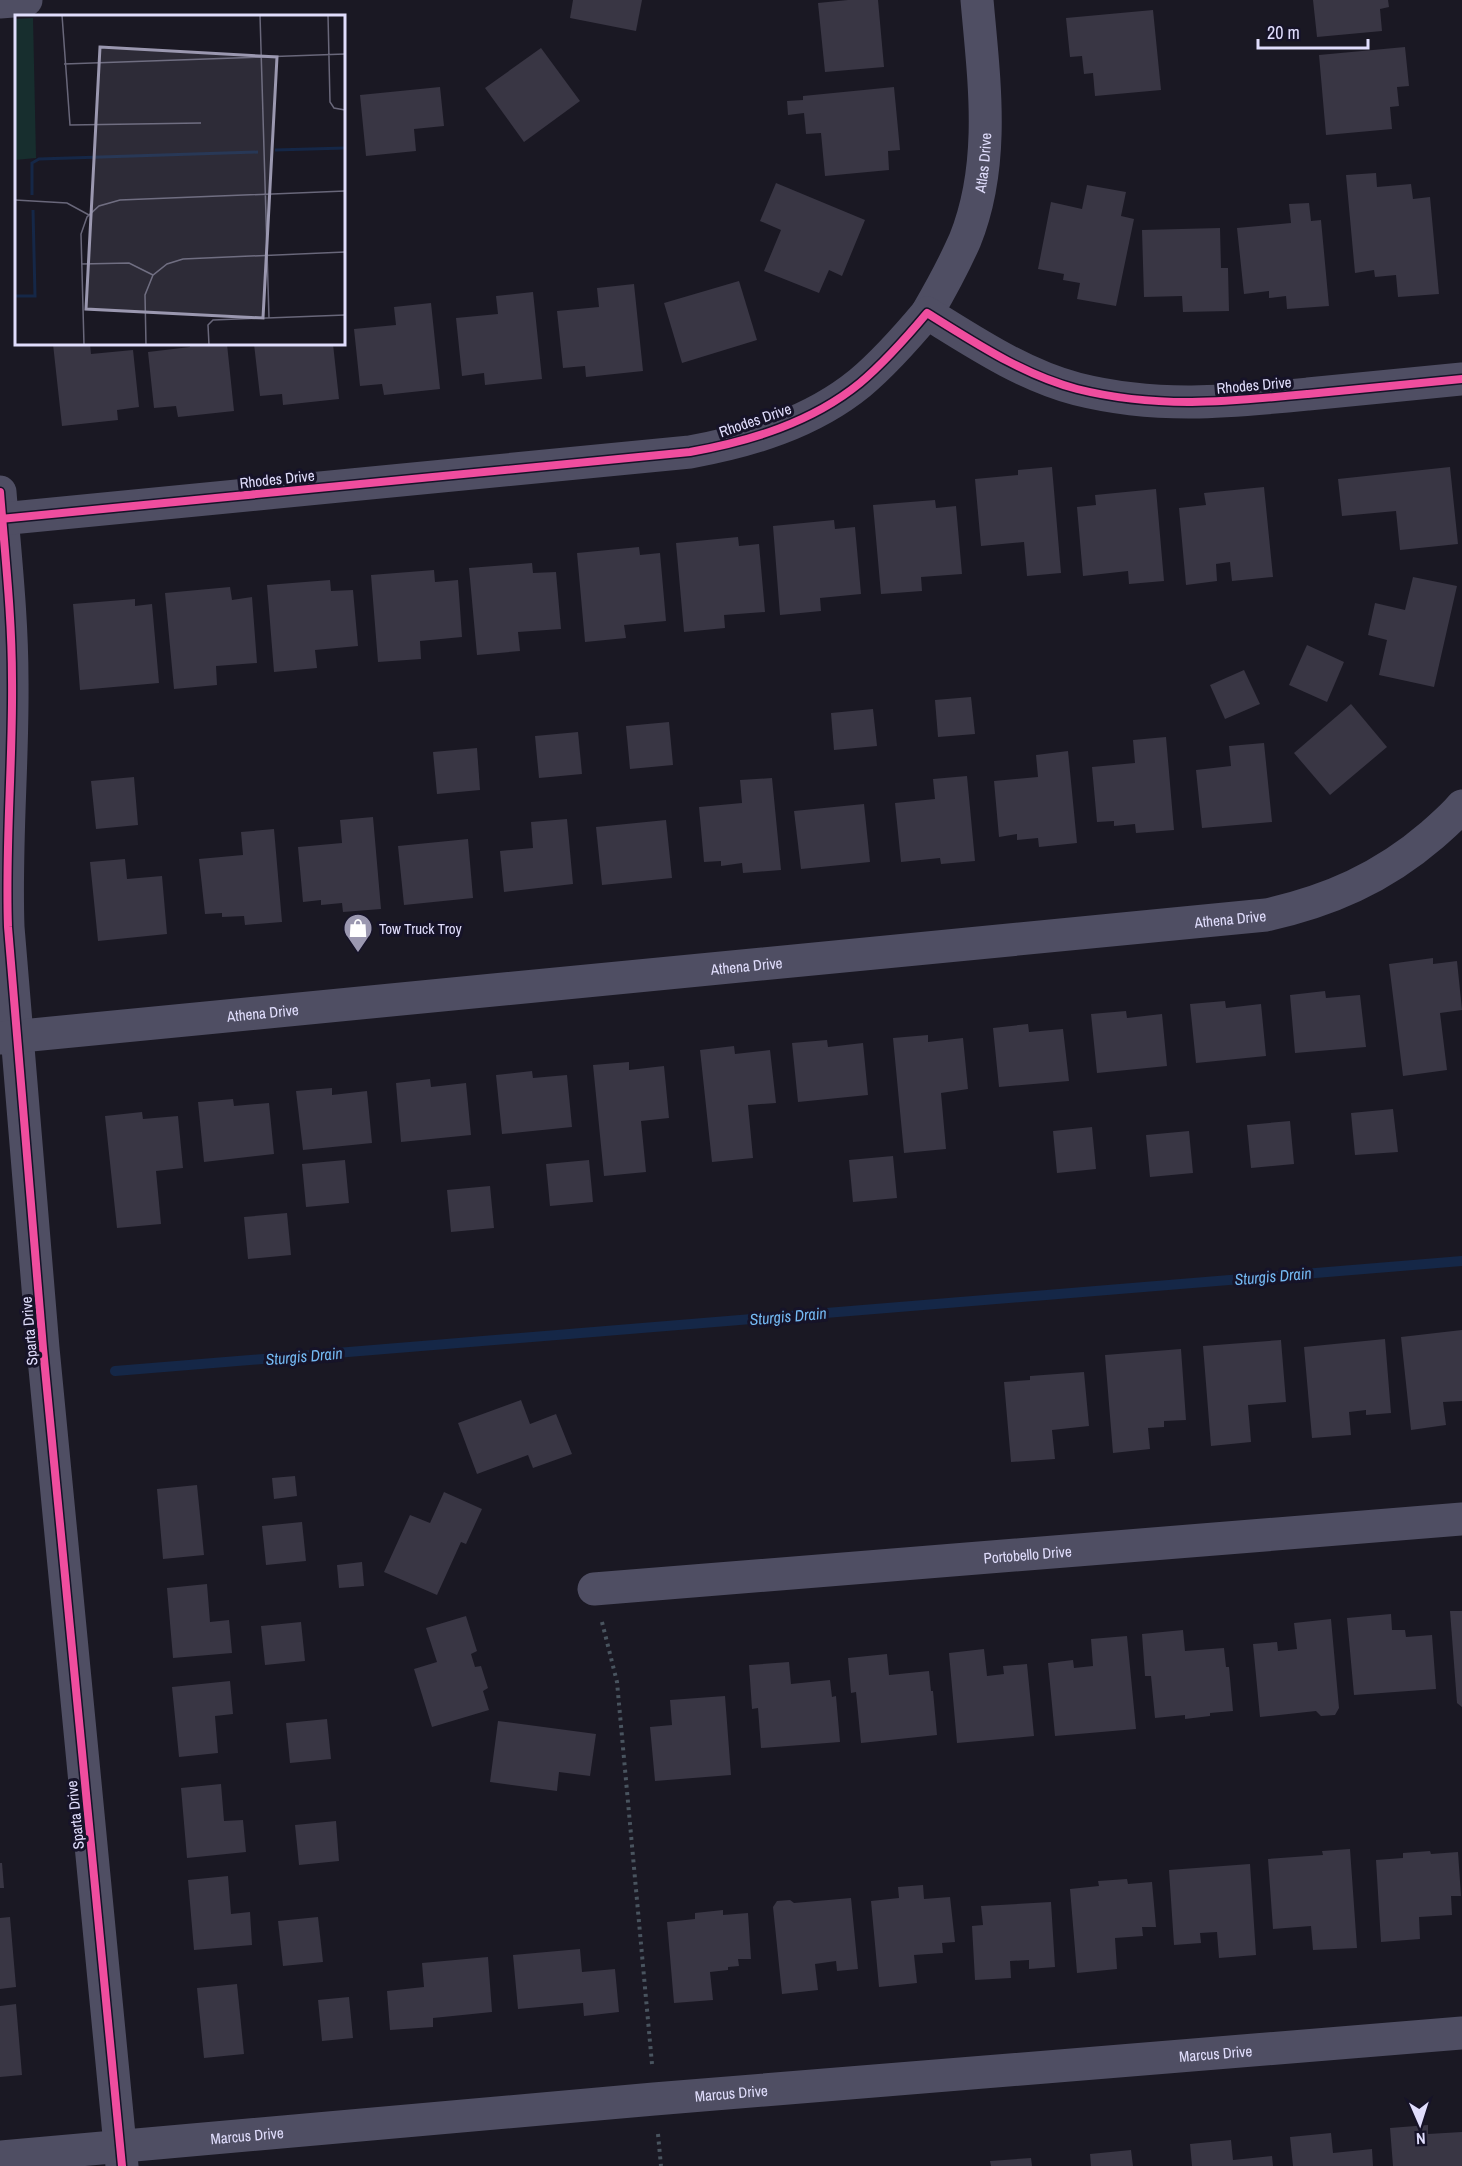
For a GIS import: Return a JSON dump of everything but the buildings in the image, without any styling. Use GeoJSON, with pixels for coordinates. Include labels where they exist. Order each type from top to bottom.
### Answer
{"type":"FeatureCollection","features":[{"type":"Feature","properties":{"kind":"street"},"geometry":{"type":"LineString","coordinates":[[0,2],[26,0]]}},
{"type":"Feature","properties":{"kind":"street","name":"Atlas Drive"},"geometry":{"type":"LineString","coordinates":[[927,313],[965,238],[982,174],[986,139],[985,103],[977,0]]}},
{"type":"Feature","properties":{"kind":"street","name":"Rhodes Drive"},"geometry":{"type":"LineString","coordinates":[[1,510],[690,452],[730,445],[776,430],[818,411],[859,384],[903,342],[927,313],[1024,369],[1075,388],[1132,401],[1167,403],[1237,401],[1462,380]]}},
{"type":"Feature","properties":{"kind":"street","name":"Sparta Drive"},"geometry":{"type":"LineString","coordinates":[[1,510],[11,631],[12,678],[7,893],[13,984],[9,1037],[45,1360],[121,2156]]}},
{"type":"Feature","properties":{"kind":"street","name":"Athena Drive"},"geometry":{"type":"LineString","coordinates":[[9,1037],[1266,915],[1303,907],[1376,876],[1407,856],[1462,806]]}},
{"type":"Feature","properties":{"kind":"street","name":"Portobello Drive"},"geometry":{"type":"LineString","coordinates":[[594,1589],[1462,1519]]}},
{"type":"Feature","properties":{"kind":"street","name":"Marcus Drive"},"geometry":{"type":"LineString","coordinates":[[0,2157],[121,2156],[654,2099],[1462,2033]]}},
{"type":"Feature","properties":{"kind":"path"},"geometry":{"type":"LineString","coordinates":[[594,1589],[617,1682],[661,2166]]}},
{"type":"Feature","properties":{"kind":"waterway","name":"Sturgis Drain"},"geometry":{"type":"LineString","coordinates":[[115,1371],[1462,1261]]}},
{"type":"Feature","properties":{"kind":"cycle path"},"geometry":{"type":"LineString","coordinates":[[0,519],[713,448],[757,436],[800,420],[841,397],[878,367],[927,313],[999,357],[1037,375],[1077,389],[1135,399],[1220,401],[1462,379]]}},
{"type":"Feature","properties":{"kind":"cycle path"},"geometry":{"type":"LineString","coordinates":[[0,492],[12,656],[8,927],[43,1348],[122,2166]]}},
{"type":"Feature","properties":{"kind":"place","name":"Tow Truck Troy"},"geometry":{"type":"Point","coordinates":[358,954]}}]}
